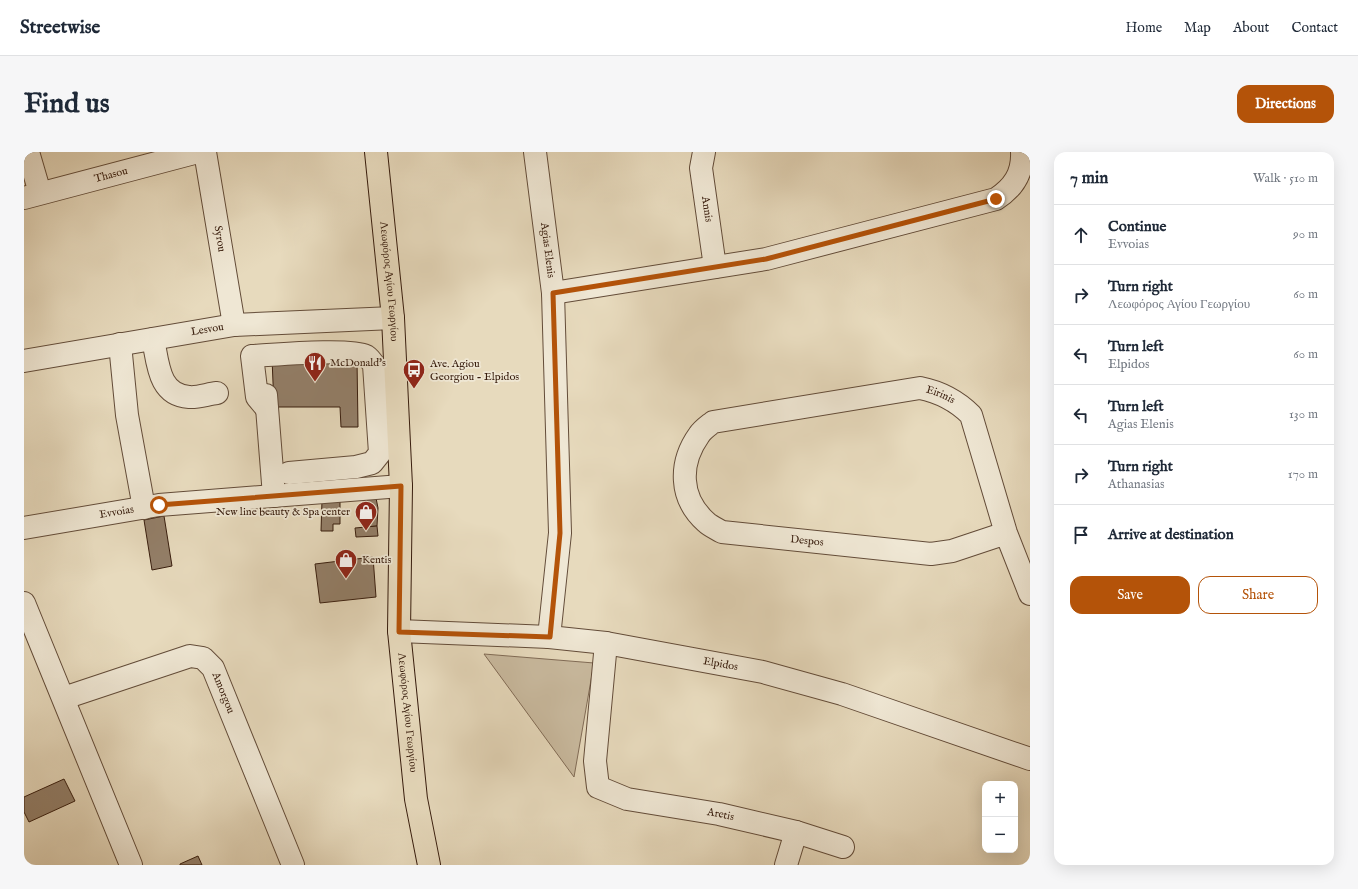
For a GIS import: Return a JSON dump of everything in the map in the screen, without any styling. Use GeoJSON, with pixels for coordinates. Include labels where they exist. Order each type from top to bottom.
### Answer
{"type":"FeatureCollection","features":[{"type":"Feature","properties":{"kind":"main road","name":"Λεωφόρος Αγίου Γεωργίου"},"geometry":{"type":"LineString","coordinates":[[376,152],[393,318],[401,486],[399,632],[416,799],[429,865]]}},
{"type":"Feature","properties":{"kind":"street"},"geometry":{"type":"LineString","coordinates":[[28,152],[32,196]]}},
{"type":"Feature","properties":{"kind":"street","name":"Thasou"},"geometry":{"type":"LineString","coordinates":[[32,196],[198,152]]}},
{"type":"Feature","properties":{"kind":"street","name":"Syrou"},"geometry":{"type":"LineString","coordinates":[[205,152],[234,325]]}},
{"type":"Feature","properties":{"kind":"street","name":"Agias Elenis"},"geometry":{"type":"LineString","coordinates":[[535,152],[553,293],[560,533],[550,637]]}},
{"type":"Feature","properties":{"kind":"street","name":"Annis"},"geometry":{"type":"LineString","coordinates":[[704,152],[701,168],[715,267]]}},
{"type":"Feature","properties":{"kind":"street"},"geometry":{"type":"LineString","coordinates":[[553,293],[766,259],[996,199],[1009,191],[1018,176],[1022,161],[1022,152]]}},
{"type":"Feature","properties":{"kind":"street","name":"Lesvou"},"geometry":{"type":"LineString","coordinates":[[24,361],[234,325],[393,318]]}},
{"type":"Feature","properties":{"kind":"street"},"geometry":{"type":"LineString","coordinates":[[153,339],[162,381],[174,392],[189,397],[217,393]]}},
{"type":"Feature","properties":{"kind":"street"},"geometry":{"type":"LineString","coordinates":[[120,344],[127,415],[144,508]]}},
{"type":"Feature","properties":{"kind":"street"},"geometry":{"type":"LineString","coordinates":[[274,496],[267,409],[257,397],[252,356],[356,354],[367,356],[374,365],[380,453],[372,463],[356,467],[289,473]]}},
{"type":"Feature","properties":{"kind":"street","name":"Eirinis"},"geometry":{"type":"LineString","coordinates":[[699,434],[713,422],[920,388],[936,391],[961,405],[970,415],[1006,533],[1030,594]]}},
{"type":"Feature","properties":{"kind":"street","name":"Despos"},"geometry":{"type":"LineString","coordinates":[[699,434],[685,465],[684,482],[690,502],[706,522],[722,532],[931,554],[952,551],[1006,533]]}},
{"type":"Feature","properties":{"kind":"street","name":"Evvoias"},"geometry":{"type":"LineString","coordinates":[[24,528],[144,508],[401,486]]}},
{"type":"Feature","properties":{"kind":"street"},"geometry":{"type":"LineString","coordinates":[[24,603],[131,865]]}},
{"type":"Feature","properties":{"kind":"street","name":"Elpidos"},"geometry":{"type":"LineString","coordinates":[[399,632],[550,637],[606,643],[762,672],[842,694],[1029,758]]}},
{"type":"Feature","properties":{"kind":"street","name":"Aretis"},"geometry":{"type":"LineString","coordinates":[[606,643],[595,761],[598,787],[627,799],[720,814],[796,832],[843,847]]}},
{"type":"Feature","properties":{"kind":"street","name":"Amorgou"},"geometry":{"type":"LineString","coordinates":[[64,698],[190,656],[203,658],[213,668],[293,865]]}},
{"type":"Feature","properties":{"kind":"street"},"geometry":{"type":"LineString","coordinates":[[786,865],[796,832]]}},
{"type":"Feature","properties":{"kind":"shaded area"},"geometry":{"type":"Polygon","coordinates":[[[484,654],[594,663],[574,777],[484,654]]]}},
{"type":"Feature","properties":{"kind":"building","name":"McDonald's"},"geometry":{"type":"Polygon","coordinates":[[[272,358],[357,360],[358,427],[341,427],[340,407],[274,407],[272,358]]]}},
{"type":"Feature","properties":{"kind":"building"},"geometry":{"type":"Polygon","coordinates":[[[365,498],[376,498],[378,508],[377,526],[365,527],[365,498]]]}},
{"type":"Feature","properties":{"kind":"building"},"geometry":{"type":"Polygon","coordinates":[[[322,500],[340,500],[340,524],[333,524],[333,531],[321,531],[322,500]]]}},
{"type":"Feature","properties":{"kind":"building"},"geometry":{"type":"Polygon","coordinates":[[[164,516],[172,566],[152,570],[144,520],[164,516]]]}},
{"type":"Feature","properties":{"kind":"building","name":"New line beauty & Spa center"},"geometry":{"type":"Polygon","coordinates":[[[377,526],[378,536],[356,537],[355,528],[377,526]]]}},
{"type":"Feature","properties":{"kind":"building","name":"Kentis"},"geometry":{"type":"Polygon","coordinates":[[[373,557],[376,597],[320,603],[315,564],[373,557]]]}},
{"type":"Feature","properties":{"kind":"building"},"geometry":{"type":"Polygon","coordinates":[[[64,779],[75,801],[29,822],[24,812],[24,797],[64,779]]]}},
{"type":"Feature","properties":{"kind":"building"},"geometry":{"type":"Polygon","coordinates":[[[198,856],[202,865],[180,865],[180,864],[198,856]]]}},
{"type":"Feature","properties":{"kind":"place","name":"McDonald's"},"geometry":{"type":"Point","coordinates":[315,382]}},
{"type":"Feature","properties":{"kind":"place","name":"Ave. Agiou Georgiou - Elpidos"},"geometry":{"type":"Point","coordinates":[414,390]}},
{"type":"Feature","properties":{"kind":"place","name":"New line beauty & Spa center"},"geometry":{"type":"Point","coordinates":[366,532]}},
{"type":"Feature","properties":{"kind":"place","name":"Kentis"},"geometry":{"type":"Point","coordinates":[346,580]}},
{"type":"Feature","properties":{"kind":"route"},"geometry":{"type":"LineString","coordinates":[[159,505],[401,486],[399,632],[550,637],[560,533],[553,293],[766,259],[996,199]]}}]}
